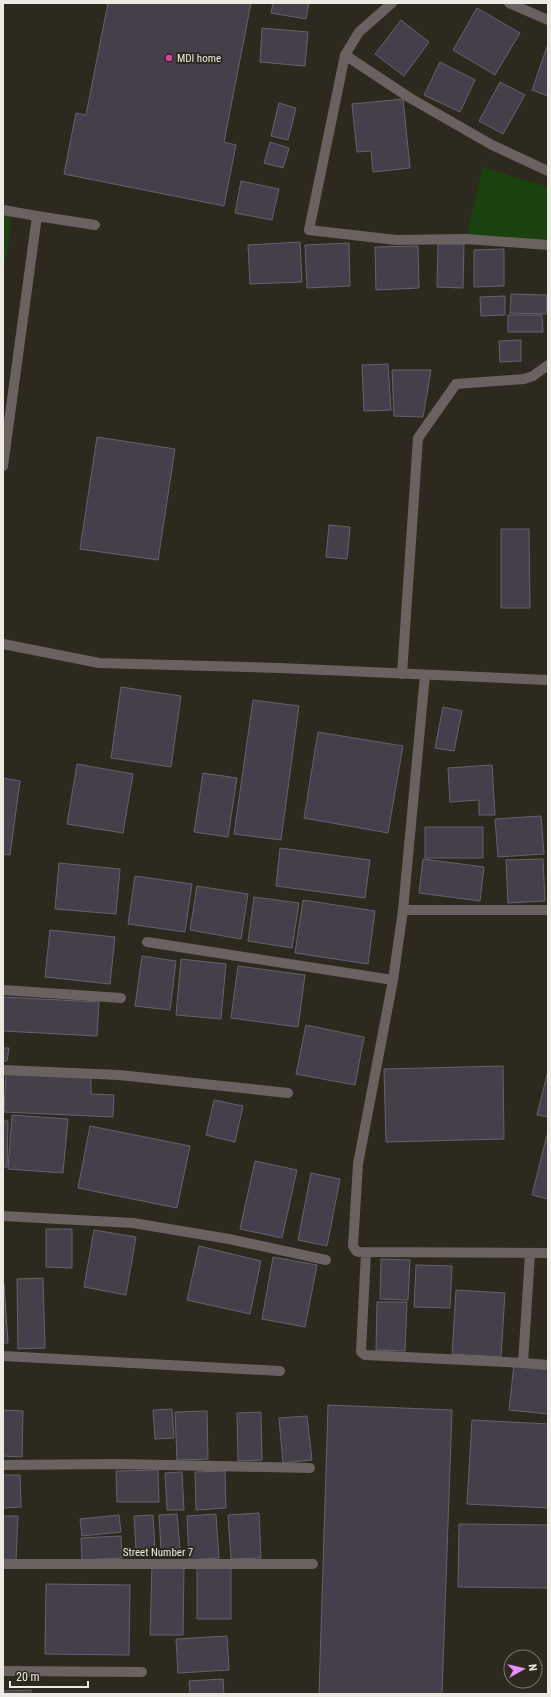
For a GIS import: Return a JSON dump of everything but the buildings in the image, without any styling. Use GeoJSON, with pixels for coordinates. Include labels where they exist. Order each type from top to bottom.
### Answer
{"type":"FeatureCollection","features":[{"type":"Feature","properties":{"kind":"street"},"geometry":{"type":"LineString","coordinates":[[392,3],[359,32],[345,55],[309,230],[396,240],[466,239],[548,245]]}},
{"type":"Feature","properties":{"kind":"street"},"geometry":{"type":"LineString","coordinates":[[509,3],[548,20]]}},
{"type":"Feature","properties":{"kind":"street"},"geometry":{"type":"LineString","coordinates":[[345,55],[410,98],[492,145],[548,171]]}},
{"type":"Feature","properties":{"kind":"street"},"geometry":{"type":"LineString","coordinates":[[3,210],[95,225]]}},
{"type":"Feature","properties":{"kind":"street"},"geometry":{"type":"LineString","coordinates":[[3,466],[37,216]]}},
{"type":"Feature","properties":{"kind":"street"},"geometry":{"type":"LineString","coordinates":[[402,674],[418,438],[456,384],[524,379],[533,376],[548,365]]}},
{"type":"Feature","properties":{"kind":"street"},"geometry":{"type":"LineString","coordinates":[[3,644],[99,663],[279,668],[548,680]]}},
{"type":"Feature","properties":{"kind":"street"},"geometry":{"type":"LineString","coordinates":[[425,675],[403,910],[393,980],[358,1164],[353,1246],[356,1251],[366,1252],[548,1253]]}},
{"type":"Feature","properties":{"kind":"street"},"geometry":{"type":"LineString","coordinates":[[403,910],[548,910]]}},
{"type":"Feature","properties":{"kind":"street"},"geometry":{"type":"LineString","coordinates":[[147,942],[393,980]]}},
{"type":"Feature","properties":{"kind":"street"},"geometry":{"type":"LineString","coordinates":[[3,990],[121,998]]}},
{"type":"Feature","properties":{"kind":"street"},"geometry":{"type":"LineString","coordinates":[[3,1070],[119,1075],[288,1093]]}},
{"type":"Feature","properties":{"kind":"street"},"geometry":{"type":"LineString","coordinates":[[3,1216],[133,1223],[229,1239],[326,1260]]}},
{"type":"Feature","properties":{"kind":"street"},"geometry":{"type":"LineString","coordinates":[[366,1252],[361,1352],[365,1354],[548,1365]]}},
{"type":"Feature","properties":{"kind":"street"},"geometry":{"type":"LineString","coordinates":[[523,1363],[530,1254]]}},
{"type":"Feature","properties":{"kind":"street"},"geometry":{"type":"LineString","coordinates":[[3,1356],[280,1371]]}},
{"type":"Feature","properties":{"kind":"street"},"geometry":{"type":"LineString","coordinates":[[3,1465],[118,1464],[310,1468]]}},
{"type":"Feature","properties":{"kind":"street","name":"Street Number 7"},"geometry":{"type":"LineString","coordinates":[[3,1564],[312,1564]]}},
{"type":"Feature","properties":{"kind":"street"},"geometry":{"type":"LineString","coordinates":[[3,1671],[142,1672]]}},
{"type":"Feature","properties":{"kind":"green space"},"geometry":{"type":"Polygon","coordinates":[[[483,167],[548,187],[548,245],[466,239],[483,167]]]}},
{"type":"Feature","properties":{"kind":"green space"},"geometry":{"type":"Polygon","coordinates":[[[3,212],[12,214],[3,278],[3,212]]]}},
{"type":"Feature","properties":{"kind":"place","name":"MDI home"},"geometry":{"type":"Point","coordinates":[169,58]}}]}
